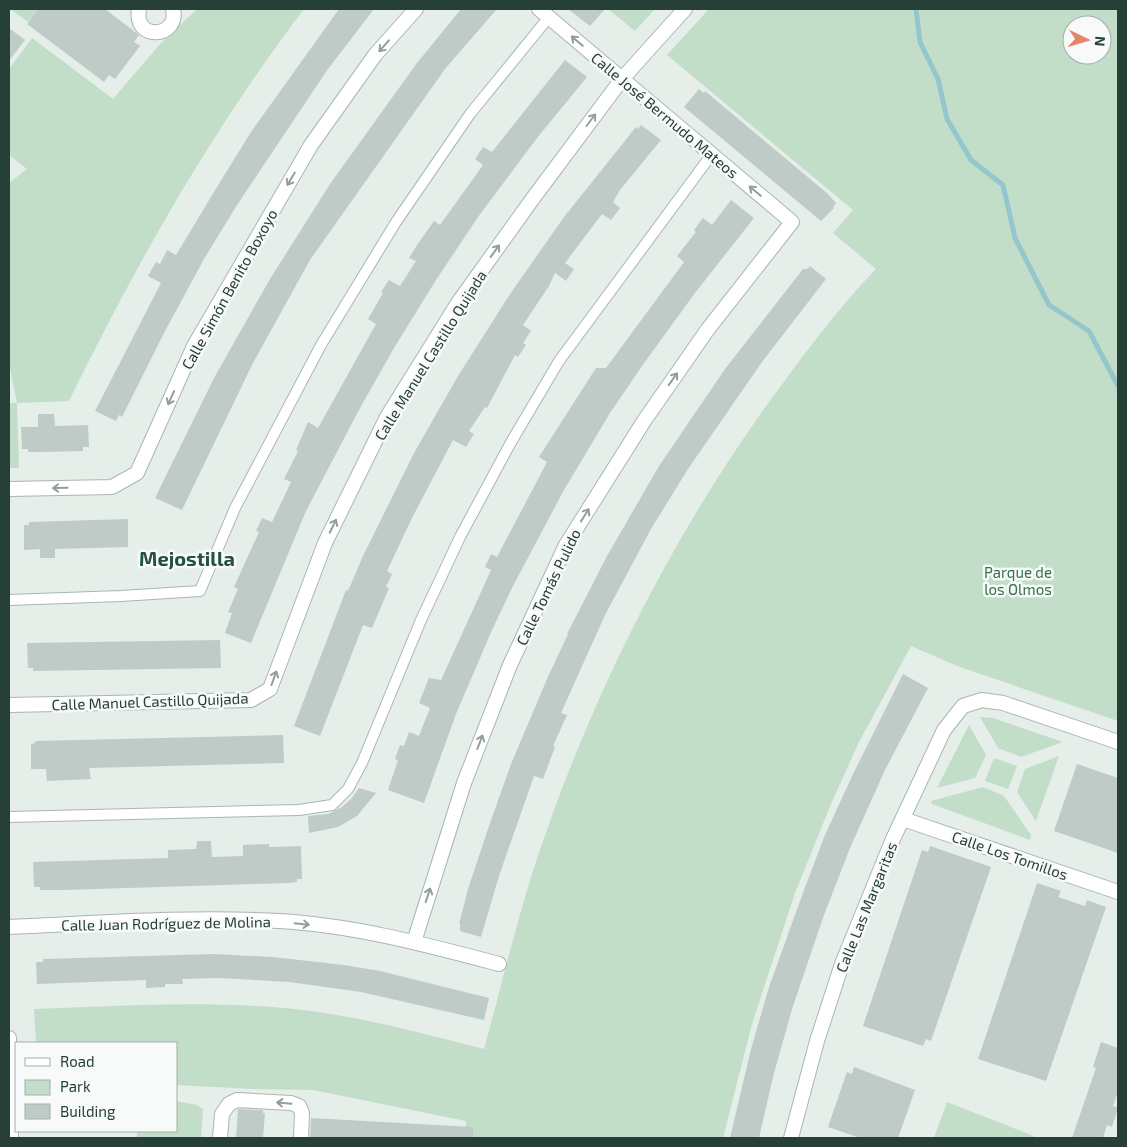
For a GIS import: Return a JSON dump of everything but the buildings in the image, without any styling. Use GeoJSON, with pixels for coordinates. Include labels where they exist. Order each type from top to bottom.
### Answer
{"type":"FeatureCollection","features":[{"type":"Feature","properties":{"kind":"street"},"geometry":{"type":"LineString","coordinates":[[139,9],[138,15],[142,26],[146,30],[158,33],[172,24],[174,18],[173,9]]}},
{"type":"Feature","properties":{"kind":"street","name":"Calle Simón Benito Boxoyo"},"geometry":{"type":"LineString","coordinates":[[9,489],[112,487],[137,473],[194,346],[311,145],[375,55],[416,9]]}},
{"type":"Feature","properties":{"kind":"street","name":"Calle Manuel Castillo Quijada"},"geometry":{"type":"LineString","coordinates":[[9,704],[251,700],[270,689],[324,543],[387,417],[458,303],[622,79],[684,9]]}},
{"type":"Feature","properties":{"kind":"street"},"geometry":{"type":"LineString","coordinates":[[9,600],[200,591],[236,508],[321,345],[391,230],[470,114],[544,13]]}},
{"type":"Feature","properties":{"kind":"street","name":"Calle José Bermudo Mateos"},"geometry":{"type":"LineString","coordinates":[[544,13],[792,222]]}},
{"type":"Feature","properties":{"kind":"street"},"geometry":{"type":"LineString","coordinates":[[9,817],[299,810],[332,805],[348,789],[362,763],[448,562],[514,435],[559,361],[712,154]]}},
{"type":"Feature","properties":{"kind":"street","name":"Calle Tomás Pulido"},"geometry":{"type":"LineString","coordinates":[[414,942],[464,783],[510,665],[566,545],[644,421],[702,336],[792,222]]}},
{"type":"Feature","properties":{"kind":"street","name":"Calle Las Margaritas"},"geometry":{"type":"LineString","coordinates":[[791,1138],[817,1041],[842,964],[902,819],[944,730],[963,706],[982,700],[1003,703],[1118,742]]}},
{"type":"Feature","properties":{"kind":"street","name":"Calle Los Tomillos"},"geometry":{"type":"LineString","coordinates":[[902,819],[1118,892]]}},
{"type":"Feature","properties":{"kind":"street","name":"Calle Juan Rodríguez de Molina"},"geometry":{"type":"LineString","coordinates":[[9,927],[222,919],[261,920],[331,927],[414,942],[499,964]]}},
{"type":"Feature","properties":{"kind":"street"},"geometry":{"type":"LineString","coordinates":[[9,1038],[11,1138]]}},
{"type":"Feature","properties":{"kind":"street"},"geometry":{"type":"LineString","coordinates":[[220,1138],[222,1114],[228,1104],[237,1100],[291,1103],[299,1106],[302,1113],[301,1138]]}},
{"type":"Feature","properties":{"kind":"green space"},"geometry":{"type":"Polygon","coordinates":[[[10,9],[38,9],[28,22],[10,9]]]}},
{"type":"Feature","properties":{"kind":"green space"},"geometry":{"type":"Polygon","coordinates":[[[197,9],[304,9],[238,102],[177,199],[121,299],[69,401],[17,403],[9,363],[9,183],[27,169],[9,155],[9,69],[32,38],[113,99],[161,43],[197,9]]]}},
{"type":"Feature","properties":{"kind":"green space"},"geometry":{"type":"Polygon","coordinates":[[[608,9],[655,9],[635,31],[608,9]]]}},
{"type":"Feature","properties":{"kind":"green space","name":"Parque de los Olmos"},"geometry":{"type":"Polygon","coordinates":[[[709,9],[1118,9],[1118,721],[957,666],[911,646],[859,742],[831,804],[795,893],[752,1024],[723,1138],[466,1138],[466,1121],[313,1090],[178,1085],[178,1042],[36,1042],[34,1009],[213,1004],[272,1007],[326,1013],[379,1023],[484,1049],[525,896],[555,808],[580,743],[608,679],[639,616],[672,554],[746,436],[818,336],[876,269],[833,233],[853,210],[667,55],[709,9]]]}},
{"type":"Feature","properties":{"kind":"green space"},"geometry":{"type":"Polygon","coordinates":[[[9,403],[17,403],[19,468],[12,468],[9,467],[9,403]]]}},
{"type":"Feature","properties":{"kind":"green space"},"geometry":{"type":"Polygon","coordinates":[[[980,717],[993,718],[1063,742],[1021,757],[998,748],[980,717]]]}},
{"type":"Feature","properties":{"kind":"green space"},"geometry":{"type":"Polygon","coordinates":[[[969,725],[986,755],[975,778],[937,788],[969,725]]]}},
{"type":"Feature","properties":{"kind":"green space"},"geometry":{"type":"Polygon","coordinates":[[[1059,756],[1036,821],[1017,792],[1025,769],[1059,756]]]}},
{"type":"Feature","properties":{"kind":"green space"},"geometry":{"type":"Polygon","coordinates":[[[994,758],[1017,766],[1008,789],[985,781],[994,758]]]}},
{"type":"Feature","properties":{"kind":"green space"},"geometry":{"type":"Polygon","coordinates":[[[983,787],[1004,796],[1031,835],[1030,840],[932,804],[931,801],[983,787]]]}},
{"type":"Feature","properties":{"kind":"green space"},"geometry":{"type":"Polygon","coordinates":[[[178,1101],[197,1105],[203,1109],[201,1138],[137,1138],[137,1132],[178,1132],[178,1101]]]}},
{"type":"Feature","properties":{"kind":"green space"},"geometry":{"type":"Polygon","coordinates":[[[947,1102],[1029,1134],[1036,1138],[934,1138],[947,1102]]]}},
{"type":"Feature","properties":{"kind":"waterway"},"geometry":{"type":"LineString","coordinates":[[916,9],[920,42],[938,79],[947,119],[971,160],[1003,185],[1015,238],[1049,305],[1089,331],[1118,386]]}},
{"type":"Feature","properties":{"kind":"district","name":"Mejostilla"},"geometry":{"type":"Point","coordinates":[187,558]}}]}
